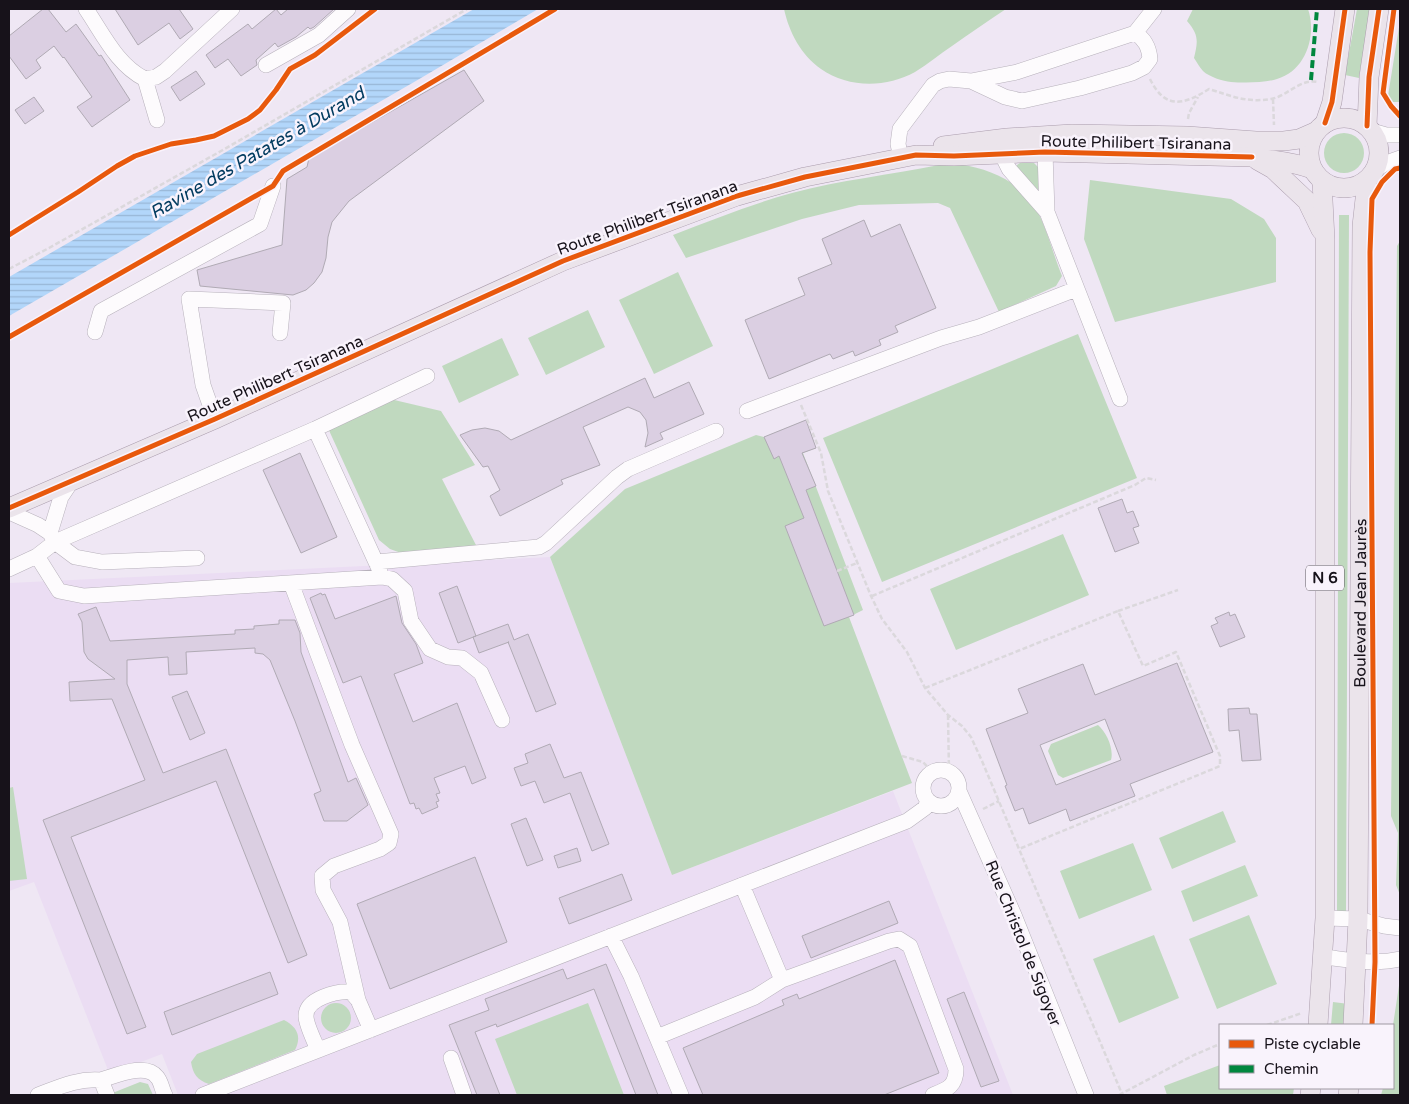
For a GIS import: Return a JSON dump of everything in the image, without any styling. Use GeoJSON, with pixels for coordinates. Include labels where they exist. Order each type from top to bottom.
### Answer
{"type":"FeatureCollection","features":[{"type":"Feature","properties":{"kind":"main road","name":"N 6"},"geometry":{"type":"LineString","coordinates":[[1318,1024],[1326,918],[1325,239],[1317,175],[1309,160],[1308,150],[1310,141],[1320,128],[1332,102],[1345,9]]}},
{"type":"Feature","properties":{"kind":"main road","name":"Boulevard Jean Jaurès"},"geometry":{"type":"LineString","coordinates":[[1353,1024],[1358,920],[1362,226],[1371,176],[1379,159],[1379,148],[1370,128],[1369,77],[1379,9]]}},
{"type":"Feature","properties":{"kind":"main road"},"geometry":{"type":"LineString","coordinates":[[1320,128],[1335,118],[1346,117],[1358,120],[1370,128]]}},
{"type":"Feature","properties":{"kind":"main road","name":"Route Philibert Tsiranana"},"geometry":{"type":"LineString","coordinates":[[1040,144],[1072,134],[1187,136],[1275,141],[1299,139],[1320,128]]}},
{"type":"Feature","properties":{"kind":"main road","name":"Route Philibert Tsiranana"},"geometry":{"type":"LineString","coordinates":[[9,510],[563,261],[737,196],[805,177],[909,156],[940,146],[1005,147],[1040,144],[1280,160],[1298,164],[1317,175]]}},
{"type":"Feature","properties":{"kind":"main road"},"geometry":{"type":"LineString","coordinates":[[1252,157],[1273,169],[1307,201],[1325,239]]}},
{"type":"Feature","properties":{"kind":"main road"},"geometry":{"type":"LineString","coordinates":[[1317,175],[1332,187],[1344,189],[1356,186],[1371,176]]}},
{"type":"Feature","properties":{"kind":"street"},"geometry":{"type":"LineString","coordinates":[[86,9],[122,62],[134,74],[145,79],[156,77],[165,71],[232,9]]}},
{"type":"Feature","properties":{"kind":"street"},"geometry":{"type":"LineString","coordinates":[[266,65],[319,35],[348,9]]}},
{"type":"Feature","properties":{"kind":"street"},"geometry":{"type":"LineString","coordinates":[[909,156],[898,144],[900,129],[933,85],[940,80],[971,81],[1017,72],[1135,33],[1154,9]]}},
{"type":"Feature","properties":{"kind":"street"},"geometry":{"type":"LineString","coordinates":[[971,81],[1005,97],[1022,101],[1080,88],[1132,73],[1144,67],[1150,58],[1149,49],[1142,37],[1135,33]]}},
{"type":"Feature","properties":{"kind":"street"},"geometry":{"type":"LineString","coordinates":[[145,79],[158,120]]}},
{"type":"Feature","properties":{"kind":"street"},"geometry":{"type":"LineString","coordinates":[[1370,128],[1386,135],[1400,135]]}},
{"type":"Feature","properties":{"kind":"street"},"geometry":{"type":"LineString","coordinates":[[1040,144],[1047,212],[1120,399]]}},
{"type":"Feature","properties":{"kind":"street"},"geometry":{"type":"LineString","coordinates":[[1005,147],[1009,168],[1047,212]]}},
{"type":"Feature","properties":{"kind":"street"},"geometry":{"type":"LineString","coordinates":[[1371,176],[1386,163],[1400,158]]}},
{"type":"Feature","properties":{"kind":"street"},"geometry":{"type":"LineString","coordinates":[[95,332],[100,311],[260,224],[273,186]]}},
{"type":"Feature","properties":{"kind":"street"},"geometry":{"type":"LineString","coordinates":[[746,411],[941,338],[979,327],[1076,289]]}},
{"type":"Feature","properties":{"kind":"street"},"geometry":{"type":"LineString","coordinates":[[215,419],[203,385],[189,299],[283,303],[280,333]]}},
{"type":"Feature","properties":{"kind":"street"},"geometry":{"type":"LineString","coordinates":[[52,538],[315,429],[427,376]]}},
{"type":"Feature","properties":{"kind":"street"},"geometry":{"type":"LineString","coordinates":[[315,429],[382,577]]}},
{"type":"Feature","properties":{"kind":"street"},"geometry":{"type":"LineString","coordinates":[[376,562],[539,547],[546,543],[628,469],[716,431]]}},
{"type":"Feature","properties":{"kind":"street"},"geometry":{"type":"LineString","coordinates":[[9,569],[37,556],[52,538],[61,497],[71,482]]}},
{"type":"Feature","properties":{"kind":"street"},"geometry":{"type":"LineString","coordinates":[[9,510],[38,525],[75,557],[102,562],[197,558]]}},
{"type":"Feature","properties":{"kind":"street"},"geometry":{"type":"LineString","coordinates":[[37,556],[59,591],[84,596],[382,577],[392,579],[404,591],[411,621],[430,649],[448,657],[462,658],[481,673],[502,720]]}},
{"type":"Feature","properties":{"kind":"street"},"geometry":{"type":"LineString","coordinates":[[291,583],[352,745],[391,834],[389,843],[380,849],[334,866],[322,876],[323,890],[340,922],[358,1000],[371,1030]]}},
{"type":"Feature","properties":{"kind":"street"},"geometry":{"type":"LineString","coordinates":[[941,770],[949,772],[956,776],[959,783],[956,799],[949,804],[940,806],[932,804],[928,801],[923,789],[928,777],[941,770]]}},
{"type":"Feature","properties":{"kind":"street","name":"Rue Christol de Sigoyer"},"geometry":{"type":"LineString","coordinates":[[959,791],[1014,916],[1086,1095]]}},
{"type":"Feature","properties":{"kind":"street"},"geometry":{"type":"LineString","coordinates":[[203,1095],[907,821],[925,808],[928,801]]}},
{"type":"Feature","properties":{"kind":"street"},"geometry":{"type":"LineString","coordinates":[[742,885],[782,980]]}},
{"type":"Feature","properties":{"kind":"street"},"geometry":{"type":"LineString","coordinates":[[1326,918],[1358,920],[1400,928]]}},
{"type":"Feature","properties":{"kind":"street"},"geometry":{"type":"LineString","coordinates":[[611,936],[631,976],[681,1095]]}},
{"type":"Feature","properties":{"kind":"street"},"geometry":{"type":"LineString","coordinates":[[657,1037],[755,997],[782,980],[898,939],[910,946],[956,1069],[956,1079],[949,1088],[933,1095]]}},
{"type":"Feature","properties":{"kind":"street"},"geometry":{"type":"LineString","coordinates":[[1324,957],[1357,962],[1389,962],[1400,959]]}},
{"type":"Feature","properties":{"kind":"street"},"geometry":{"type":"LineString","coordinates":[[318,1050],[306,1017],[308,1008],[327,995],[341,992],[351,992],[358,1000]]}},
{"type":"Feature","properties":{"kind":"street"},"geometry":{"type":"LineString","coordinates":[[451,1058],[464,1095]]}},
{"type":"Feature","properties":{"kind":"street"},"geometry":{"type":"LineString","coordinates":[[38,1095],[76,1080],[101,1080],[141,1069],[150,1070],[157,1076],[165,1095]]}},
{"type":"Feature","properties":{"kind":"street"},"geometry":{"type":"LineString","coordinates":[[101,1080],[107,1095]]}},
{"type":"Feature","properties":{"kind":"path"},"geometry":{"type":"LineString","coordinates":[[9,269],[221,151],[467,9]]}},
{"type":"Feature","properties":{"kind":"path"},"geometry":{"type":"LineString","coordinates":[[1144,67],[1155,90],[1164,98],[1175,103],[1198,96],[1210,89],[1242,100],[1273,99],[1311,80],[1319,82]]}},
{"type":"Feature","properties":{"kind":"path"},"geometry":{"type":"LineString","coordinates":[[1187,136],[1189,113],[1198,96]]}},
{"type":"Feature","properties":{"kind":"path"},"geometry":{"type":"LineString","coordinates":[[1273,99],[1275,141]]}},
{"type":"Feature","properties":{"kind":"path"},"geometry":{"type":"LineString","coordinates":[[796,393],[821,453],[828,491],[871,596],[882,619],[907,652],[925,688],[948,715],[962,726],[971,737],[1120,1095],[1194,1055],[1219,1044]]}},
{"type":"Feature","properties":{"kind":"path"},"geometry":{"type":"LineString","coordinates":[[871,596],[1135,485],[1146,478],[1156,480]]}},
{"type":"Feature","properties":{"kind":"path"},"geometry":{"type":"LineString","coordinates":[[837,572],[857,563]]}},
{"type":"Feature","properties":{"kind":"path"},"geometry":{"type":"LineString","coordinates":[[925,688],[1118,611],[1178,590]]}},
{"type":"Feature","properties":{"kind":"path"},"geometry":{"type":"LineString","coordinates":[[1019,850],[1220,766],[1220,756],[1176,652],[1143,666],[1118,611]]}},
{"type":"Feature","properties":{"kind":"path"},"geometry":{"type":"LineString","coordinates":[[948,715],[949,772]]}},
{"type":"Feature","properties":{"kind":"path"},"geometry":{"type":"LineString","coordinates":[[902,756],[923,762],[933,773]]}},
{"type":"Feature","properties":{"kind":"path"},"geometry":{"type":"LineString","coordinates":[[971,815],[999,801]]}},
{"type":"Feature","properties":{"kind":"path"},"geometry":{"type":"LineString","coordinates":[[1270,1024],[1302,1013]]}},
{"type":"Feature","properties":{"kind":"shaded area"},"geometry":{"type":"Polygon","coordinates":[[[550,557],[672,875],[893,791],[1013,1095],[178,1095],[162,1054],[125,1068],[108,1070],[34,882],[9,891],[9,583],[550,557]]]}},
{"type":"Feature","properties":{"kind":"green space"},"geometry":{"type":"Polygon","coordinates":[[[784,9],[1006,9],[915,72],[892,81],[867,84],[843,80],[821,69],[807,57],[789,26],[784,9]]]}},
{"type":"Feature","properties":{"kind":"green space"},"geometry":{"type":"Polygon","coordinates":[[[1193,9],[1308,9],[1311,30],[1307,51],[1295,68],[1287,75],[1277,79],[1242,83],[1216,78],[1203,71],[1194,58],[1196,34],[1187,21],[1193,9]]]}},
{"type":"Feature","properties":{"kind":"green space"},"geometry":{"type":"Polygon","coordinates":[[[1357,9],[1370,9],[1359,78],[1345,75],[1357,9]]]}},
{"type":"Feature","properties":{"kind":"green space"},"geometry":{"type":"Polygon","coordinates":[[[1400,21],[1400,102],[1387,102],[1400,21]]]}},
{"type":"Feature","properties":{"kind":"green space"},"geometry":{"type":"Polygon","coordinates":[[[1348,133],[1355,136],[1361,142],[1364,153],[1363,161],[1355,170],[1348,173],[1340,173],[1333,170],[1325,161],[1324,149],[1327,142],[1336,134],[1348,133]]]}},
{"type":"Feature","properties":{"kind":"green space"},"geometry":{"type":"Polygon","coordinates":[[[1020,163],[1034,163],[1038,167],[1040,193],[1017,169],[1017,165],[1020,163]]]}},
{"type":"Feature","properties":{"kind":"green space"},"geometry":{"type":"Polygon","coordinates":[[[939,165],[962,165],[982,169],[1011,183],[1028,197],[1042,221],[1062,276],[1056,286],[999,312],[950,208],[938,203],[859,205],[802,219],[686,258],[673,235],[747,207],[792,193],[939,165]]]}},
{"type":"Feature","properties":{"kind":"green space"},"geometry":{"type":"Polygon","coordinates":[[[1090,180],[1231,199],[1264,219],[1276,238],[1276,282],[1115,322],[1084,239],[1090,180]]]}},
{"type":"Feature","properties":{"kind":"green space"},"geometry":{"type":"Polygon","coordinates":[[[1339,215],[1349,215],[1346,912],[1337,912],[1339,215]]]}},
{"type":"Feature","properties":{"kind":"green space"},"geometry":{"type":"Polygon","coordinates":[[[1400,241],[1400,895],[1396,885],[1398,833],[1391,816],[1397,246],[1400,241]]]}},
{"type":"Feature","properties":{"kind":"green space"},"geometry":{"type":"Polygon","coordinates":[[[678,272],[713,346],[654,374],[619,300],[678,272]]]}},
{"type":"Feature","properties":{"kind":"green space"},"geometry":{"type":"Polygon","coordinates":[[[588,310],[605,347],[546,375],[528,338],[588,310]]]}},
{"type":"Feature","properties":{"kind":"green space"},"geometry":{"type":"Polygon","coordinates":[[[1078,334],[1137,478],[882,582],[823,438],[1078,334]]]}},
{"type":"Feature","properties":{"kind":"green space"},"geometry":{"type":"Polygon","coordinates":[[[502,338],[519,375],[459,403],[442,366],[502,338]]]}},
{"type":"Feature","properties":{"kind":"green space"},"geometry":{"type":"Polygon","coordinates":[[[390,399],[441,411],[475,465],[442,479],[477,547],[401,553],[390,549],[379,540],[327,426],[390,399]]]}},
{"type":"Feature","properties":{"kind":"green space"},"geometry":{"type":"Polygon","coordinates":[[[806,420],[816,448],[803,453],[863,610],[849,617],[912,783],[672,875],[550,557],[625,489],[756,435],[764,437],[806,420]]]}},
{"type":"Feature","properties":{"kind":"green space"},"geometry":{"type":"Polygon","coordinates":[[[1063,534],[1089,595],[956,650],[930,589],[1063,534]]]}},
{"type":"Feature","properties":{"kind":"green space"},"geometry":{"type":"Polygon","coordinates":[[[1098,725],[1109,741],[1112,751],[1111,760],[1063,778],[1058,775],[1048,751],[1051,744],[1098,725]]]}},
{"type":"Feature","properties":{"kind":"green space"},"geometry":{"type":"Polygon","coordinates":[[[13,787],[27,879],[9,881],[9,788],[13,787]]]}},
{"type":"Feature","properties":{"kind":"green space"},"geometry":{"type":"Polygon","coordinates":[[[1223,811],[1236,842],[1172,869],[1159,838],[1223,811]]]}},
{"type":"Feature","properties":{"kind":"green space"},"geometry":{"type":"Polygon","coordinates":[[[1133,843],[1152,890],[1079,919],[1060,871],[1133,843]]]}},
{"type":"Feature","properties":{"kind":"green space"},"geometry":{"type":"Polygon","coordinates":[[[1245,865],[1258,896],[1193,922],[1181,891],[1245,865]]]}},
{"type":"Feature","properties":{"kind":"green space"},"geometry":{"type":"Polygon","coordinates":[[[1249,915],[1277,984],[1217,1009],[1189,939],[1249,915]]]}},
{"type":"Feature","properties":{"kind":"green space"},"geometry":{"type":"Polygon","coordinates":[[[1154,935],[1179,998],[1119,1023],[1093,959],[1154,935]]]}},
{"type":"Feature","properties":{"kind":"green space"},"geometry":{"type":"Polygon","coordinates":[[[1400,979],[1400,1095],[1381,1095],[1383,1089],[1394,1089],[1393,1024],[1400,979]]]}},
{"type":"Feature","properties":{"kind":"green space"},"geometry":{"type":"Polygon","coordinates":[[[1333,1002],[1349,1004],[1346,1024],[1331,1024],[1333,1002]]]}},
{"type":"Feature","properties":{"kind":"green space"},"geometry":{"type":"Polygon","coordinates":[[[336,1003],[347,1007],[351,1018],[347,1029],[336,1033],[325,1029],[321,1018],[325,1007],[336,1003]]]}},
{"type":"Feature","properties":{"kind":"green space"},"geometry":{"type":"Polygon","coordinates":[[[588,1003],[624,1095],[517,1095],[495,1039],[588,1003]]]}},
{"type":"Feature","properties":{"kind":"green space"},"geometry":{"type":"Polygon","coordinates":[[[284,1020],[297,1032],[298,1040],[295,1050],[209,1084],[201,1081],[194,1073],[191,1062],[197,1054],[284,1020]]]}},
{"type":"Feature","properties":{"kind":"green space"},"geometry":{"type":"Polygon","coordinates":[[[1219,1065],[1219,1089],[1294,1089],[1293,1095],[1167,1095],[1164,1086],[1219,1065]]]}},
{"type":"Feature","properties":{"kind":"green space"},"geometry":{"type":"Polygon","coordinates":[[[140,1082],[148,1084],[153,1095],[110,1095],[110,1094],[140,1082]]]}},
{"type":"Feature","properties":{"kind":"water","name":"Ravine des Patates à Durand"},"geometry":{"type":"Polygon","coordinates":[[[474,9],[538,9],[9,316],[9,277],[474,9]]]}},
{"type":"Feature","properties":{"kind":"building"},"geometry":{"type":"Polygon","coordinates":[[[43,9],[48,9],[66,32],[76,24],[99,56],[101,55],[130,100],[92,127],[77,107],[92,97],[54,46],[36,60],[41,68],[26,79],[9,56],[9,36],[43,9]]]}},
{"type":"Feature","properties":{"kind":"building"},"geometry":{"type":"Polygon","coordinates":[[[115,9],[179,9],[193,29],[180,39],[169,23],[138,45],[115,9]]]}},
{"type":"Feature","properties":{"kind":"building"},"geometry":{"type":"Polygon","coordinates":[[[276,9],[281,15],[288,9],[334,9],[314,27],[310,29],[308,27],[296,37],[278,47],[275,43],[256,60],[257,65],[241,76],[228,59],[215,68],[206,55],[248,24],[252,29],[276,9]]]}},
{"type":"Feature","properties":{"kind":"building"},"geometry":{"type":"Polygon","coordinates":[[[464,70],[484,101],[349,201],[332,222],[322,272],[306,290],[293,295],[200,286],[197,270],[282,245],[287,179],[307,167],[309,158],[464,70]]]}},
{"type":"Feature","properties":{"kind":"building"},"geometry":{"type":"Polygon","coordinates":[[[196,71],[205,84],[180,101],[171,87],[196,71]]]}},
{"type":"Feature","properties":{"kind":"building"},"geometry":{"type":"Polygon","coordinates":[[[34,97],[44,111],[25,124],[15,110],[34,97]]]}},
{"type":"Feature","properties":{"kind":"building"},"geometry":{"type":"Polygon","coordinates":[[[864,220],[871,237],[900,224],[936,308],[895,326],[898,332],[879,340],[881,345],[855,356],[853,351],[833,359],[830,354],[769,379],[745,320],[805,295],[798,278],[832,264],[822,239],[864,220]]]}},
{"type":"Feature","properties":{"kind":"building"},"geometry":{"type":"Polygon","coordinates":[[[645,378],[654,398],[689,382],[704,414],[660,433],[663,439],[645,447],[648,433],[646,420],[640,412],[628,407],[583,427],[600,465],[561,480],[563,484],[500,516],[490,496],[500,490],[488,466],[483,467],[460,435],[472,430],[485,428],[499,431],[511,440],[645,378]]]}},
{"type":"Feature","properties":{"kind":"building"},"geometry":{"type":"Polygon","coordinates":[[[806,420],[816,448],[802,453],[816,486],[806,490],[854,615],[824,626],[785,526],[804,518],[779,456],[774,459],[764,437],[806,420]]]}},
{"type":"Feature","properties":{"kind":"building"},"geometry":{"type":"Polygon","coordinates":[[[300,453],[337,537],[301,553],[263,470],[300,453]]]}},
{"type":"Feature","properties":{"kind":"building"},"geometry":{"type":"Polygon","coordinates":[[[1122,499],[1127,513],[1133,511],[1139,526],[1133,528],[1139,543],[1115,552],[1098,508],[1122,499]]]}},
{"type":"Feature","properties":{"kind":"building"},"geometry":{"type":"Polygon","coordinates":[[[457,586],[476,636],[458,643],[439,593],[457,586]]]}},
{"type":"Feature","properties":{"kind":"building"},"geometry":{"type":"Polygon","coordinates":[[[321,593],[322,595],[325,594],[335,619],[396,596],[402,623],[416,644],[423,663],[394,674],[413,722],[457,703],[486,778],[472,784],[465,766],[434,778],[440,793],[436,794],[439,801],[436,802],[438,807],[422,814],[419,808],[416,809],[414,803],[410,804],[361,676],[343,683],[310,598],[321,593]]]}},
{"type":"Feature","properties":{"kind":"building"},"geometry":{"type":"Polygon","coordinates":[[[96,607],[110,641],[235,634],[235,630],[254,629],[254,626],[279,624],[279,620],[295,620],[300,633],[301,652],[348,782],[356,778],[368,805],[347,821],[324,821],[314,794],[321,791],[295,721],[270,660],[263,654],[255,653],[255,648],[186,652],[187,674],[169,675],[168,657],[127,660],[127,684],[163,773],[226,749],[307,955],[288,963],[216,781],[71,837],[146,1027],[127,1034],[43,820],[145,780],[112,699],[70,701],[69,682],[115,679],[88,659],[84,652],[82,622],[78,614],[96,607]]]}},
{"type":"Feature","properties":{"kind":"building"},"geometry":{"type":"Polygon","coordinates":[[[1229,612],[1230,616],[1235,614],[1245,637],[1220,647],[1211,626],[1218,623],[1215,618],[1229,612]]]}},
{"type":"Feature","properties":{"kind":"building"},"geometry":{"type":"Polygon","coordinates":[[[508,624],[514,640],[528,634],[556,704],[536,712],[508,642],[479,653],[473,637],[508,624]]]}},
{"type":"Feature","properties":{"kind":"building"},"geometry":{"type":"Polygon","coordinates":[[[1177,663],[1213,752],[1130,784],[1135,796],[1070,821],[1066,809],[1029,824],[1023,808],[1015,811],[986,729],[1028,713],[1018,689],[1083,664],[1095,695],[1177,663]],[[1105,719],[1040,745],[1056,785],[1121,760],[1105,719]]]}},
{"type":"Feature","properties":{"kind":"building"},"geometry":{"type":"Polygon","coordinates":[[[187,691],[205,733],[190,740],[172,697],[187,691]]]}},
{"type":"Feature","properties":{"kind":"building"},"geometry":{"type":"Polygon","coordinates":[[[1249,708],[1250,714],[1257,714],[1261,760],[1242,761],[1239,730],[1229,731],[1228,709],[1249,708]]]}},
{"type":"Feature","properties":{"kind":"building"},"geometry":{"type":"Polygon","coordinates":[[[550,744],[564,778],[581,772],[609,844],[592,851],[570,793],[544,803],[535,781],[521,786],[514,768],[528,763],[525,754],[550,744]]]}},
{"type":"Feature","properties":{"kind":"building"},"geometry":{"type":"Polygon","coordinates":[[[526,818],[543,860],[527,866],[511,824],[526,818]]]}},
{"type":"Feature","properties":{"kind":"building"},"geometry":{"type":"Polygon","coordinates":[[[577,848],[581,861],[558,868],[554,856],[577,848]]]}},
{"type":"Feature","properties":{"kind":"building"},"geometry":{"type":"Polygon","coordinates":[[[475,857],[507,942],[390,989],[357,904],[475,857]]]}},
{"type":"Feature","properties":{"kind":"building"},"geometry":{"type":"Polygon","coordinates":[[[622,874],[632,900],[569,924],[559,898],[622,874]]]}},
{"type":"Feature","properties":{"kind":"building"},"geometry":{"type":"Polygon","coordinates":[[[889,901],[898,923],[811,958],[802,936],[889,901]]]}},
{"type":"Feature","properties":{"kind":"building"},"geometry":{"type":"Polygon","coordinates":[[[895,960],[939,1073],[884,1095],[703,1095],[683,1048],[784,1005],[782,1000],[797,994],[799,999],[895,960]]]}},
{"type":"Feature","properties":{"kind":"building"},"geometry":{"type":"Polygon","coordinates":[[[606,964],[658,1095],[636,1095],[594,989],[497,1027],[496,1024],[475,1032],[500,1095],[477,1095],[449,1025],[489,1010],[485,999],[563,969],[567,979],[606,964]]]}},
{"type":"Feature","properties":{"kind":"building"},"geometry":{"type":"Polygon","coordinates":[[[270,972],[278,994],[172,1035],[164,1012],[270,972]]]}},
{"type":"Feature","properties":{"kind":"building"},"geometry":{"type":"Polygon","coordinates":[[[964,992],[999,1081],[981,1087],[947,999],[964,992]]]}},
{"type":"Feature","properties":{"kind":"marked path"},"geometry":{"type":"LineString","coordinates":[[1311,80],[1317,9]]}},
{"type":"Feature","properties":{"kind":"cycle path"},"geometry":{"type":"LineString","coordinates":[[9,235],[135,156],[171,144],[214,136],[248,119],[260,110],[290,69],[315,55],[375,9]]}},
{"type":"Feature","properties":{"kind":"cycle path"},"geometry":{"type":"LineString","coordinates":[[9,337],[273,186],[283,171],[555,9]]}},
{"type":"Feature","properties":{"kind":"cycle path"},"geometry":{"type":"LineString","coordinates":[[1325,123],[1332,102],[1345,9]]}},
{"type":"Feature","properties":{"kind":"cycle path"},"geometry":{"type":"LineString","coordinates":[[1367,126],[1369,77],[1379,9]]}},
{"type":"Feature","properties":{"kind":"cycle path"},"geometry":{"type":"LineString","coordinates":[[1394,9],[1383,93],[1400,116]]}},
{"type":"Feature","properties":{"kind":"cycle path"},"geometry":{"type":"LineString","coordinates":[[9,508],[215,419],[563,261],[737,196],[805,177],[916,155],[954,156],[1045,152],[1252,157]]}},
{"type":"Feature","properties":{"kind":"cycle path"},"geometry":{"type":"LineString","coordinates":[[1372,1024],[1375,962],[1370,252],[1372,199],[1382,182],[1395,169],[1400,168]]}}]}
